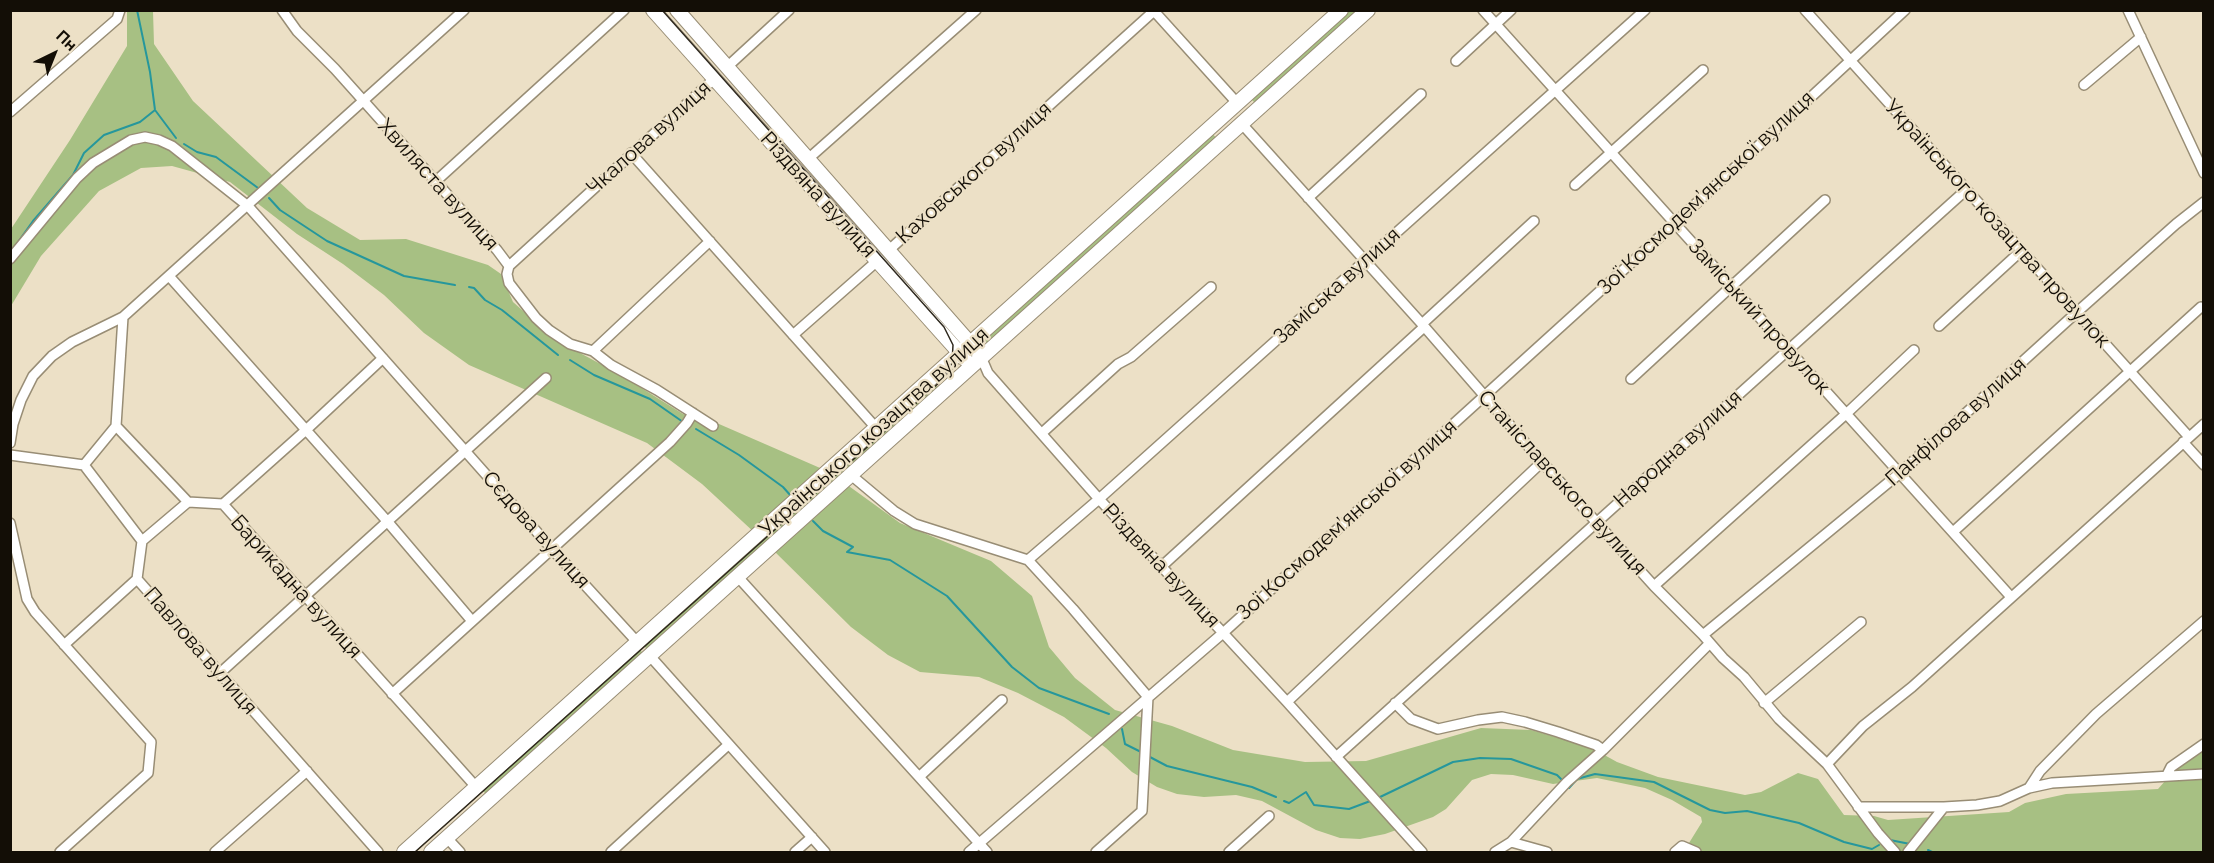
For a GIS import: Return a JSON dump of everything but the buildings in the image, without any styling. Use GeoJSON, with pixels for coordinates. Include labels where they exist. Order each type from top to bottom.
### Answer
{"type":"FeatureCollection","features":[{"type":"Feature","properties":{"kind":"street"},"geometry":{"type":"LineString","coordinates":[[285,14],[296,10]]}},
{"type":"Feature","properties":{"kind":"street"},"geometry":{"type":"LineString","coordinates":[[10,443],[13,424],[21,400],[33,376],[52,356],[72,342],[123,317],[464,10]]}},
{"type":"Feature","properties":{"kind":"street"},"geometry":{"type":"LineString","coordinates":[[435,182],[624,10]]}},
{"type":"Feature","properties":{"kind":"street","name":"Різдвяна вулиця"},"geometry":{"type":"LineString","coordinates":[[653,10],[960,355],[978,363],[988,373],[1099,499],[1422,852]]}},
{"type":"Feature","properties":{"kind":"street","name":"Різдвяна вулиця"},"geometry":{"type":"LineString","coordinates":[[677,10],[972,344],[978,363]]}},
{"type":"Feature","properties":{"kind":"street","name":"Чкалова вулиця"},"geometry":{"type":"LineString","coordinates":[[509,266],[789,10]]}},
{"type":"Feature","properties":{"kind":"street"},"geometry":{"type":"LineString","coordinates":[[808,159],[976,10]]}},
{"type":"Feature","properties":{"kind":"street","name":"Станіславського вулиця"},"geometry":{"type":"LineString","coordinates":[[1154,10],[1308,198],[1654,586],[1707,639],[1722,658],[1744,677],[1786,727],[1827,764],[1895,852]]}},
{"type":"Feature","properties":{"kind":"street","name":"Каховського вулиця"},"geometry":{"type":"LineString","coordinates":[[794,335],[1154,10]]}},
{"type":"Feature","properties":{"kind":"street","name":"Українського козацтва вулиця"},"geometry":{"type":"LineString","coordinates":[[404,852],[960,355],[1341,10]]}},
{"type":"Feature","properties":{"kind":"street","name":"Українського козацтва вулиця"},"geometry":{"type":"LineString","coordinates":[[431,852],[978,363],[1368,10]]}},
{"type":"Feature","properties":{"kind":"street","name":"Заміський провулок"},"geometry":{"type":"LineString","coordinates":[[1483,10],[2011,597]]}},
{"type":"Feature","properties":{"kind":"street"},"geometry":{"type":"LineString","coordinates":[[1456,61],[1511,10]]}},
{"type":"Feature","properties":{"kind":"street","name":"Заміська вулиця"},"geometry":{"type":"LineString","coordinates":[[1028,560],[1645,10]]}},
{"type":"Feature","properties":{"kind":"street","name":"Українського козацтва провулок"},"geometry":{"type":"LineString","coordinates":[[1805,10],[2130,373],[2204,465]]}},
{"type":"Feature","properties":{"kind":"street","name":"Зої Космодем’янської вулиця"},"geometry":{"type":"LineString","coordinates":[[969,852],[1223,633],[1675,223],[1905,10]]}},
{"type":"Feature","properties":{"kind":"street"},"geometry":{"type":"LineString","coordinates":[[2128,10],[2204,173]]}},
{"type":"Feature","properties":{"kind":"street"},"geometry":{"type":"LineString","coordinates":[[10,112],[119,14]]}},
{"type":"Feature","properties":{"kind":"street","name":"Хвиляста вулиця"},"geometry":{"type":"LineString","coordinates":[[285,14],[297,31],[335,69],[363,103],[497,250],[509,266],[509,283],[536,318],[570,344],[593,351],[611,365],[713,426]]}},
{"type":"Feature","properties":{"kind":"street"},"geometry":{"type":"LineString","coordinates":[[2084,86],[2141,37]]}},
{"type":"Feature","properties":{"kind":"street"},"geometry":{"type":"LineString","coordinates":[[1575,185],[1703,70]]}},
{"type":"Feature","properties":{"kind":"street"},"geometry":{"type":"LineString","coordinates":[[1308,198],[1421,94]]}},
{"type":"Feature","properties":{"kind":"street","name":"Сєдова вулиця"},"geometry":{"type":"LineString","coordinates":[[10,259],[77,178],[93,163],[130,140],[145,137],[172,146],[248,206],[825,852]]}},
{"type":"Feature","properties":{"kind":"street"},"geometry":{"type":"LineString","coordinates":[[631,153],[877,429]]}},
{"type":"Feature","properties":{"kind":"street","name":"Народна вулиця"},"geometry":{"type":"LineString","coordinates":[[1336,757],[1966,190]]}},
{"type":"Feature","properties":{"kind":"street"},"geometry":{"type":"LineString","coordinates":[[1631,379],[1825,200]]}},
{"type":"Feature","properties":{"kind":"street","name":"Панфілова вулиця"},"geometry":{"type":"LineString","coordinates":[[1495,852],[1510,842],[1567,782],[1603,750],[1707,639],[1900,473],[2076,313],[2204,202]]}},
{"type":"Feature","properties":{"kind":"street"},"geometry":{"type":"LineString","coordinates":[[1161,567],[1534,221]]}},
{"type":"Feature","properties":{"kind":"street"},"geometry":{"type":"LineString","coordinates":[[593,351],[710,241]]}},
{"type":"Feature","properties":{"kind":"street"},"geometry":{"type":"LineString","coordinates":[[1939,326],[2021,251]]}},
{"type":"Feature","properties":{"kind":"street"},"geometry":{"type":"LineString","coordinates":[[169,276],[387,521],[472,621]]}},
{"type":"Feature","properties":{"kind":"street"},"geometry":{"type":"LineString","coordinates":[[1042,433],[1118,364],[1131,357],[1211,287]]}},
{"type":"Feature","properties":{"kind":"street"},"geometry":{"type":"LineString","coordinates":[[1953,532],[2201,307]]}},
{"type":"Feature","properties":{"kind":"street"},"geometry":{"type":"LineString","coordinates":[[84,465],[116,426],[123,317]]}},
{"type":"Feature","properties":{"kind":"street"},"geometry":{"type":"LineString","coordinates":[[1654,586],[1914,350]]}},
{"type":"Feature","properties":{"kind":"street"},"geometry":{"type":"LineString","coordinates":[[223,504],[383,358]]}},
{"type":"Feature","properties":{"kind":"street"},"geometry":{"type":"LineString","coordinates":[[220,673],[546,378]]}},
{"type":"Feature","properties":{"kind":"street"},"geometry":{"type":"LineString","coordinates":[[392,694],[670,442],[693,413]]}},
{"type":"Feature","properties":{"kind":"street"},"geometry":{"type":"LineString","coordinates":[[1827,764],[1863,726],[1912,687],[2204,424]]}},
{"type":"Feature","properties":{"kind":"street"},"geometry":{"type":"LineString","coordinates":[[10,455],[84,465],[142,542],[188,502],[116,426]]}},
{"type":"Feature","properties":{"kind":"street"},"geometry":{"type":"LineString","coordinates":[[1287,702],[1542,462]]}},
{"type":"Feature","properties":{"kind":"street"},"geometry":{"type":"LineString","coordinates":[[852,476],[894,511],[915,524],[1028,560],[1148,697],[1142,811],[1096,852]]}},
{"type":"Feature","properties":{"kind":"street","name":"Барикадна вулиця"},"geometry":{"type":"LineString","coordinates":[[188,502],[223,504],[489,801]]}},
{"type":"Feature","properties":{"kind":"street"},"geometry":{"type":"LineString","coordinates":[[10,523],[27,599],[34,612],[151,742],[148,773],[60,852]]}},
{"type":"Feature","properties":{"kind":"street","name":"Павлова вулиця"},"geometry":{"type":"LineString","coordinates":[[142,542],[137,579],[378,852]]}},
{"type":"Feature","properties":{"kind":"street"},"geometry":{"type":"LineString","coordinates":[[738,577],[987,852]]}},
{"type":"Feature","properties":{"kind":"street"},"geometry":{"type":"LineString","coordinates":[[64,645],[137,579]]}},
{"type":"Feature","properties":{"kind":"street"},"geometry":{"type":"LineString","coordinates":[[2030,788],[2040,771],[2096,714],[2204,621]]}},
{"type":"Feature","properties":{"kind":"street"},"geometry":{"type":"LineString","coordinates":[[1764,703],[1861,622]]}},
{"type":"Feature","properties":{"kind":"street"},"geometry":{"type":"LineString","coordinates":[[919,777],[1002,700]]}},
{"type":"Feature","properties":{"kind":"street"},"geometry":{"type":"LineString","coordinates":[[1395,703],[1412,719],[1438,729],[1502,717],[1558,732],[1596,745],[1603,750]]}},
{"type":"Feature","properties":{"kind":"street"},"geometry":{"type":"LineString","coordinates":[[2167,775],[2171,767],[2204,744]]}},
{"type":"Feature","properties":{"kind":"street"},"geometry":{"type":"LineString","coordinates":[[611,852],[728,745]]}},
{"type":"Feature","properties":{"kind":"street"},"geometry":{"type":"LineString","coordinates":[[215,852],[306,771]]}},
{"type":"Feature","properties":{"kind":"street"},"geometry":{"type":"LineString","coordinates":[[1858,807],[1944,807],[2000,801],[2030,788],[2052,783],[2204,774]]}},
{"type":"Feature","properties":{"kind":"street"},"geometry":{"type":"LineString","coordinates":[[1908,852],[1944,807]]}},
{"type":"Feature","properties":{"kind":"street"},"geometry":{"type":"LineString","coordinates":[[1228,852],[1269,816]]}},
{"type":"Feature","properties":{"kind":"street"},"geometry":{"type":"LineString","coordinates":[[795,852],[812,837]]}},
{"type":"Feature","properties":{"kind":"street"},"geometry":{"type":"LineString","coordinates":[[447,838],[460,852]]}},
{"type":"Feature","properties":{"kind":"street"},"geometry":{"type":"LineString","coordinates":[[1510,842],[1547,852]]}},
{"type":"Feature","properties":{"kind":"street"},"geometry":{"type":"LineString","coordinates":[[1676,852],[1682,846],[1696,852]]}},
{"type":"Feature","properties":{"kind":"green space"},"geometry":{"type":"Polygon","coordinates":[[[127,11],[153,11],[154,44],[193,101],[307,208],[360,240],[406,239],[488,265],[501,274],[513,302],[556,340],[619,374],[683,414],[719,424],[827,471],[756,534],[702,484],[647,443],[469,365],[424,333],[384,295],[343,264],[297,234],[230,182],[172,166],[141,168],[99,191],[41,256],[11,306],[11,229],[70,140],[127,46],[127,11]]]}},
{"type":"Feature","properties":{"kind":"green space"},"geometry":{"type":"Polygon","coordinates":[[[1347,11],[1363,11],[1258,106],[1250,98],[1347,11]]]}},
{"type":"Feature","properties":{"kind":"green space"},"geometry":{"type":"Polygon","coordinates":[[[1211,132],[1219,141],[991,347],[983,338],[1211,132]]]}},
{"type":"Feature","properties":{"kind":"green space"},"geometry":{"type":"Polygon","coordinates":[[[933,382],[941,391],[650,652],[641,643],[933,382]]]}},
{"type":"Feature","properties":{"kind":"green space"},"geometry":{"type":"Polygon","coordinates":[[[846,484],[900,523],[991,561],[1032,596],[1049,647],[1075,678],[1115,710],[1172,726],[1233,750],[1305,762],[1366,761],[1481,728],[1531,730],[1590,747],[1617,762],[1658,777],[1745,795],[1761,792],[1798,773],[1818,779],[1844,815],[1874,816],[1888,820],[2009,812],[2025,803],[2066,794],[2158,789],[2174,771],[2203,748],[2203,852],[1710,852],[1694,850],[1689,843],[1702,822],[1701,817],[1645,788],[1597,778],[1553,784],[1513,775],[1491,774],[1472,780],[1446,809],[1433,817],[1385,834],[1360,839],[1340,838],[1316,830],[1262,801],[1236,795],[1204,797],[1177,794],[1157,787],[1132,772],[1106,748],[1064,717],[1018,693],[979,677],[920,672],[888,655],[851,627],[773,550],[846,484]]]}},
{"type":"Feature","properties":{"kind":"green space"},"geometry":{"type":"Polygon","coordinates":[[[637,647],[646,656],[489,797],[480,788],[637,647]]]}},
{"type":"Feature","properties":{"kind":"waterway"},"geometry":{"type":"LineString","coordinates":[[137,10],[150,72],[155,110],[176,138]]}},
{"type":"Feature","properties":{"kind":"waterway"},"geometry":{"type":"LineString","coordinates":[[16,245],[33,221],[73,175],[84,153],[104,135],[140,122],[155,110]]}},
{"type":"Feature","properties":{"kind":"waterway"},"geometry":{"type":"LineString","coordinates":[[184,144],[197,152],[216,157],[258,188]]}},
{"type":"Feature","properties":{"kind":"waterway"},"geometry":{"type":"LineString","coordinates":[[269,198],[280,210],[327,241],[404,276],[455,285]]}},
{"type":"Feature","properties":{"kind":"waterway"},"geometry":{"type":"LineString","coordinates":[[469,287],[474,288],[485,300],[502,310],[558,355]]}},
{"type":"Feature","properties":{"kind":"waterway"},"geometry":{"type":"LineString","coordinates":[[570,360],[594,375],[650,399],[683,422]]}},
{"type":"Feature","properties":{"kind":"waterway"},"geometry":{"type":"LineString","coordinates":[[696,429],[739,455],[783,487],[791,496]]}},
{"type":"Feature","properties":{"kind":"waterway"},"geometry":{"type":"LineString","coordinates":[[813,521],[823,531],[853,547],[847,552],[890,560],[947,596],[1012,667],[1039,688],[1109,714]]}},
{"type":"Feature","properties":{"kind":"waterway"},"geometry":{"type":"LineString","coordinates":[[1122,729],[1125,744],[1143,753]]}},
{"type":"Feature","properties":{"kind":"waterway"},"geometry":{"type":"LineString","coordinates":[[1148,756],[1167,766],[1252,787],[1276,797]]}},
{"type":"Feature","properties":{"kind":"waterway"},"geometry":{"type":"LineString","coordinates":[[1378,798],[1453,762],[1480,758],[1511,759],[1557,775],[1561,779]]}},
{"type":"Feature","properties":{"kind":"waterway"},"geometry":{"type":"LineString","coordinates":[[1569,788],[1577,779],[1595,774],[1654,782],[1710,810],[1725,813],[1747,811],[1799,823],[1844,842],[1872,849],[1879,845]]}},
{"type":"Feature","properties":{"kind":"waterway"},"geometry":{"type":"LineString","coordinates":[[1284,801],[1289,803],[1306,792],[1314,805],[1349,809],[1373,800]]}},
{"type":"Feature","properties":{"kind":"waterway"},"geometry":{"type":"LineString","coordinates":[[1890,840],[1910,844]]}},
{"type":"Feature","properties":{"kind":"waterway"},"geometry":{"type":"LineString","coordinates":[[1928,850],[1932,852]]}},
{"type":"Feature","properties":{"kind":"tram line"},"geometry":{"type":"LineString","coordinates":[[415,852],[941,381],[952,363],[953,345],[944,327],[662,10]]}}]}
